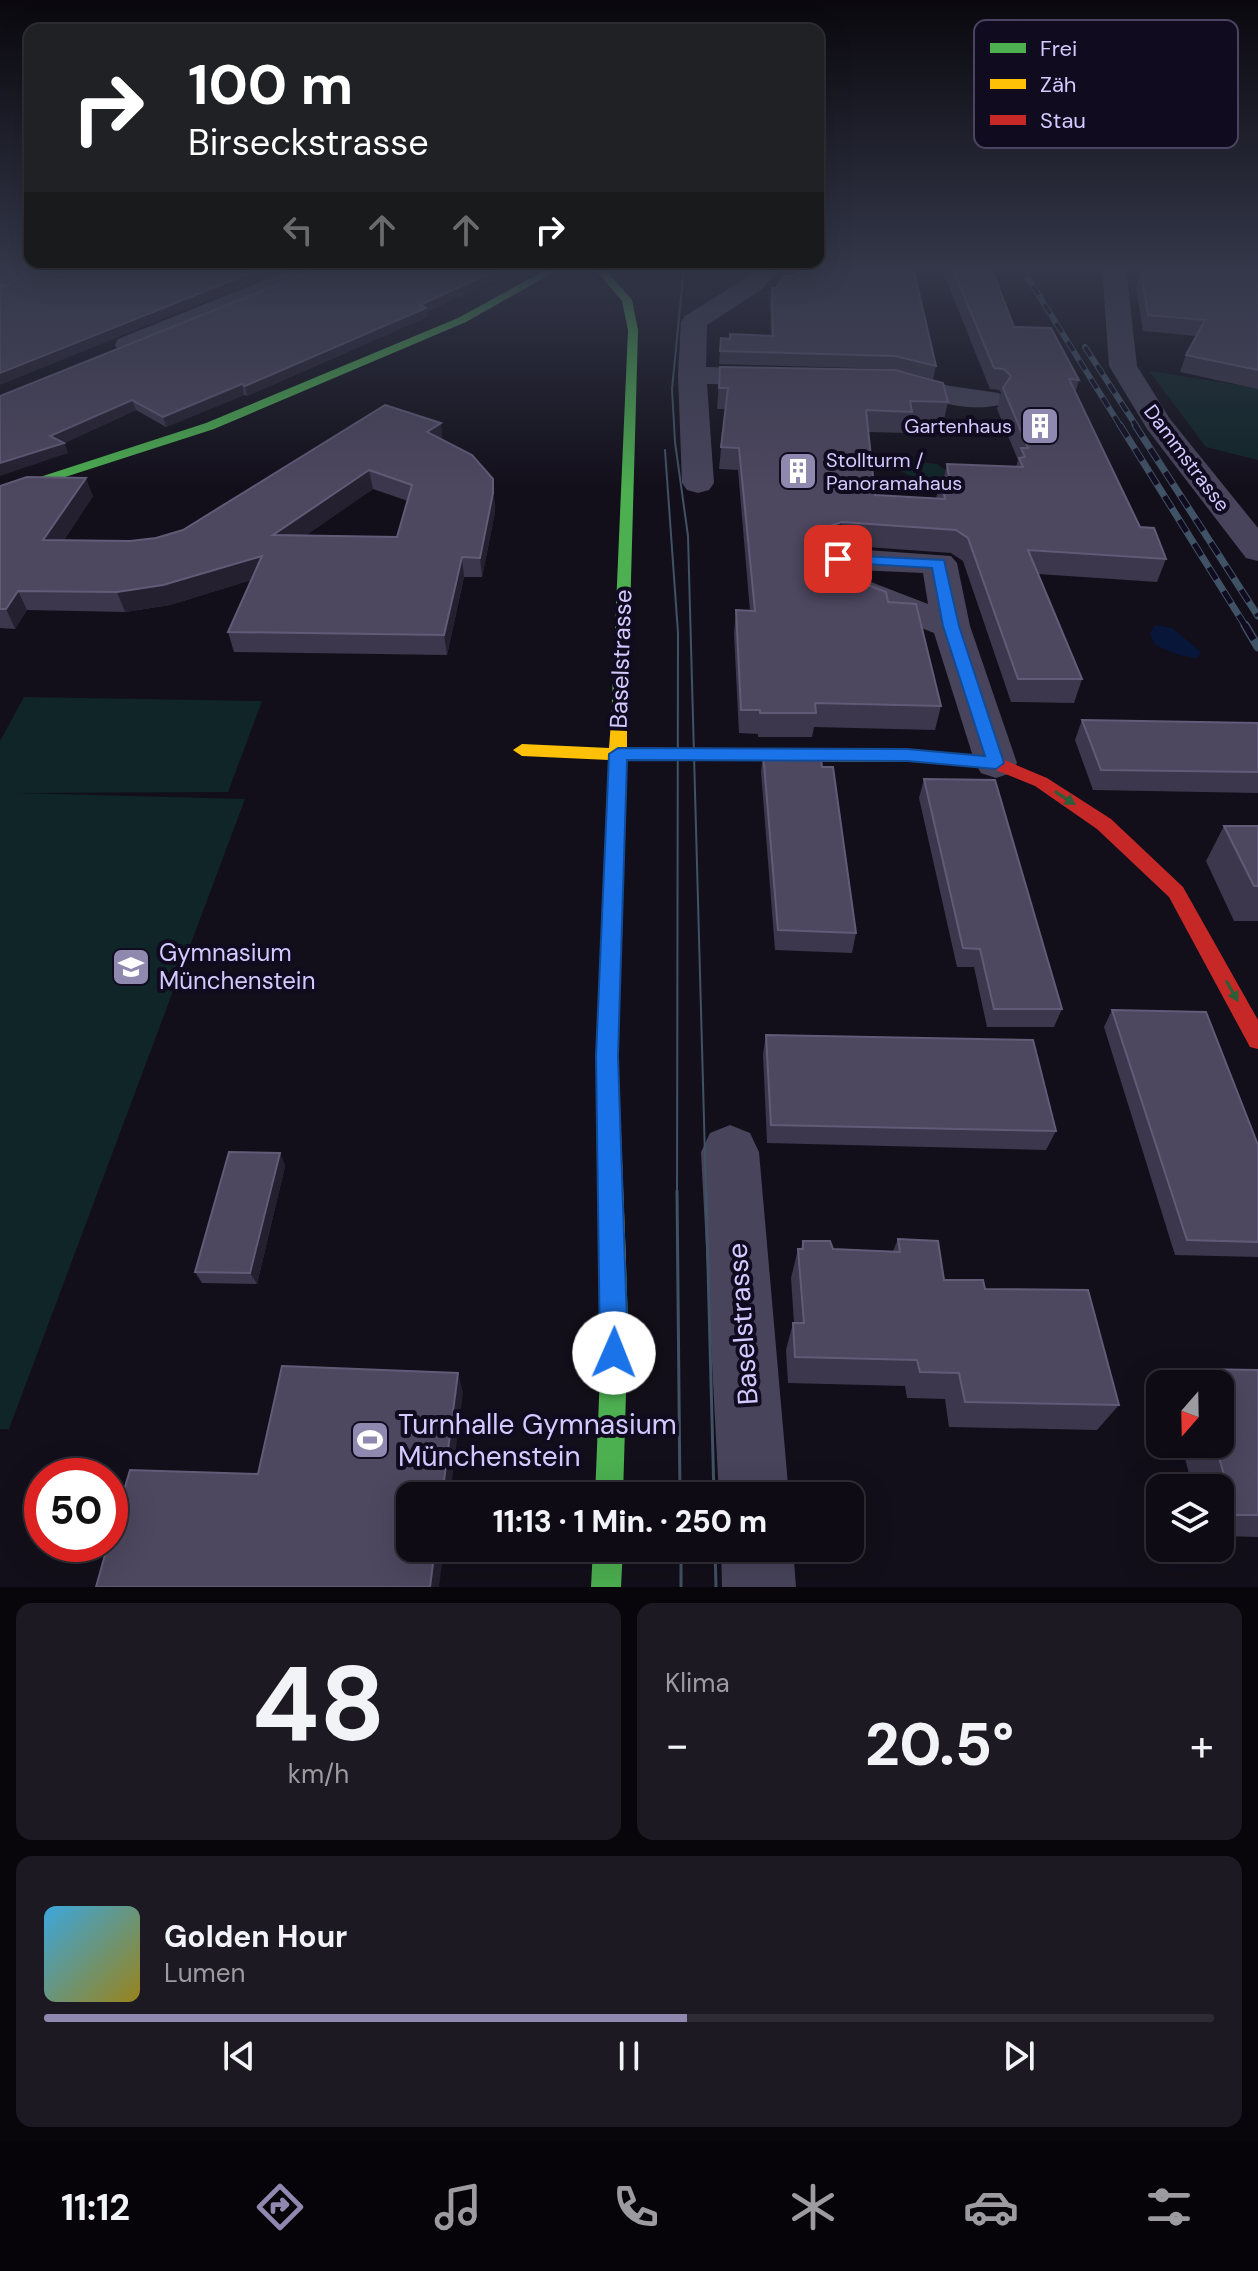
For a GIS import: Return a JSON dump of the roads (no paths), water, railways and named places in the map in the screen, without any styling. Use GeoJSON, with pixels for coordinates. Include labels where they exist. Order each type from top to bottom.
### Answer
{"type":"FeatureCollection","features":[{"type":"Feature","properties":{"kind":"main road"},"geometry":{"type":"LineString","coordinates":[[0,494],[210,426],[412,341]]}},
{"type":"Feature","properties":{"kind":"main road","name":"Baselstrasse"},"geometry":{"type":"LineString","coordinates":[[609,1482],[615,1325],[607,1056],[633,341]]}},
{"type":"Feature","properties":{"kind":"main road"},"geometry":{"type":"LineString","coordinates":[[522,750],[618,754],[907,755],[996,763],[1041,782],[1104,824],[1176,892],[1258,1040]]}},
{"type":"Feature","properties":{"kind":"main road"},"geometry":{"type":"LineString","coordinates":[[606,1587],[607,1562]]}},
{"type":"Feature","properties":{"kind":"street"},"geometry":{"type":"LineString","coordinates":[[101,356],[137,341]]}},
{"type":"Feature","properties":{"kind":"street"},"geometry":{"type":"LineString","coordinates":[[693,341],[692,375],[698,483]]}},
{"type":"Feature","properties":{"kind":"street","name":"Dammstrasse"},"geometry":{"type":"LineString","coordinates":[[1121,341],[1123,366],[1158,423],[1258,551]]}},
{"type":"Feature","properties":{"kind":"street"},"geometry":{"type":"LineString","coordinates":[[692,375],[800,378]]}},
{"type":"Feature","properties":{"kind":"street"},"geometry":{"type":"LineString","coordinates":[[862,379],[893,380],[949,395],[989,399]]}},
{"type":"Feature","properties":{"kind":"street"},"geometry":{"type":"LineString","coordinates":[[951,626],[996,763]]}},
{"type":"Feature","properties":{"kind":"street","name":"Baselstrasse"},"geometry":{"type":"LineString","coordinates":[[730,1152],[753,1482]]}},
{"type":"Feature","properties":{"kind":"street"},"geometry":{"type":"LineString","coordinates":[[758,1562],[759,1587]]}},
{"type":"Feature","properties":{"kind":"water"},"geometry":{"type":"Polygon","coordinates":[[[1155,625],[1172,628],[1201,652],[1197,658],[1179,655],[1155,645],[1150,633],[1155,625]]]}},
{"type":"Feature","properties":{"kind":"tram line"},"geometry":{"type":"LineString","coordinates":[[677,341],[672,389],[675,442],[688,536],[706,1193]]}},
{"type":"Feature","properties":{"kind":"tram line"},"geometry":{"type":"LineString","coordinates":[[665,450],[678,633],[677,1191]]}},
{"type":"Feature","properties":{"kind":"tram line"},"geometry":{"type":"LineString","coordinates":[[677,1191],[680,1482]]}},
{"type":"Feature","properties":{"kind":"tram line"},"geometry":{"type":"LineString","coordinates":[[706,1191],[714,1482]]}},
{"type":"Feature","properties":{"kind":"tram line"},"geometry":{"type":"LineString","coordinates":[[681,1562],[681,1587]]}},
{"type":"Feature","properties":{"kind":"tram line"},"geometry":{"type":"LineString","coordinates":[[715,1562],[716,1587]]}},
{"type":"Feature","properties":{"kind":"railway"},"geometry":{"type":"LineString","coordinates":[[1067,341],[1121,427]]}},
{"type":"Feature","properties":{"kind":"railway"},"geometry":{"type":"LineString","coordinates":[[1085,347],[1137,427]]}},
{"type":"Feature","properties":{"kind":"railway"},"geometry":{"type":"LineString","coordinates":[[1120,425],[1246,627]]}},
{"type":"Feature","properties":{"kind":"railway"},"geometry":{"type":"LineString","coordinates":[[1135,425],[1258,616]]}},
{"type":"Feature","properties":{"kind":"railway"},"geometry":{"type":"LineString","coordinates":[[1245,625],[1258,647]]}},
{"type":"Feature","properties":{"kind":"place","name":"Gartenhaus"},"geometry":{"type":"Point","coordinates":[1040,426]}},
{"type":"Feature","properties":{"kind":"place","name":"Stollturm / Panoramahaus"},"geometry":{"type":"Point","coordinates":[798,471]}},
{"type":"Feature","properties":{"kind":"place","name":"Gymnasium Münchenstein"},"geometry":{"type":"Point","coordinates":[131,967]}},
{"type":"Feature","properties":{"kind":"place","name":"Turnhalle Gymnasium Münchenstein"},"geometry":{"type":"Point","coordinates":[370,1440]}}]}
